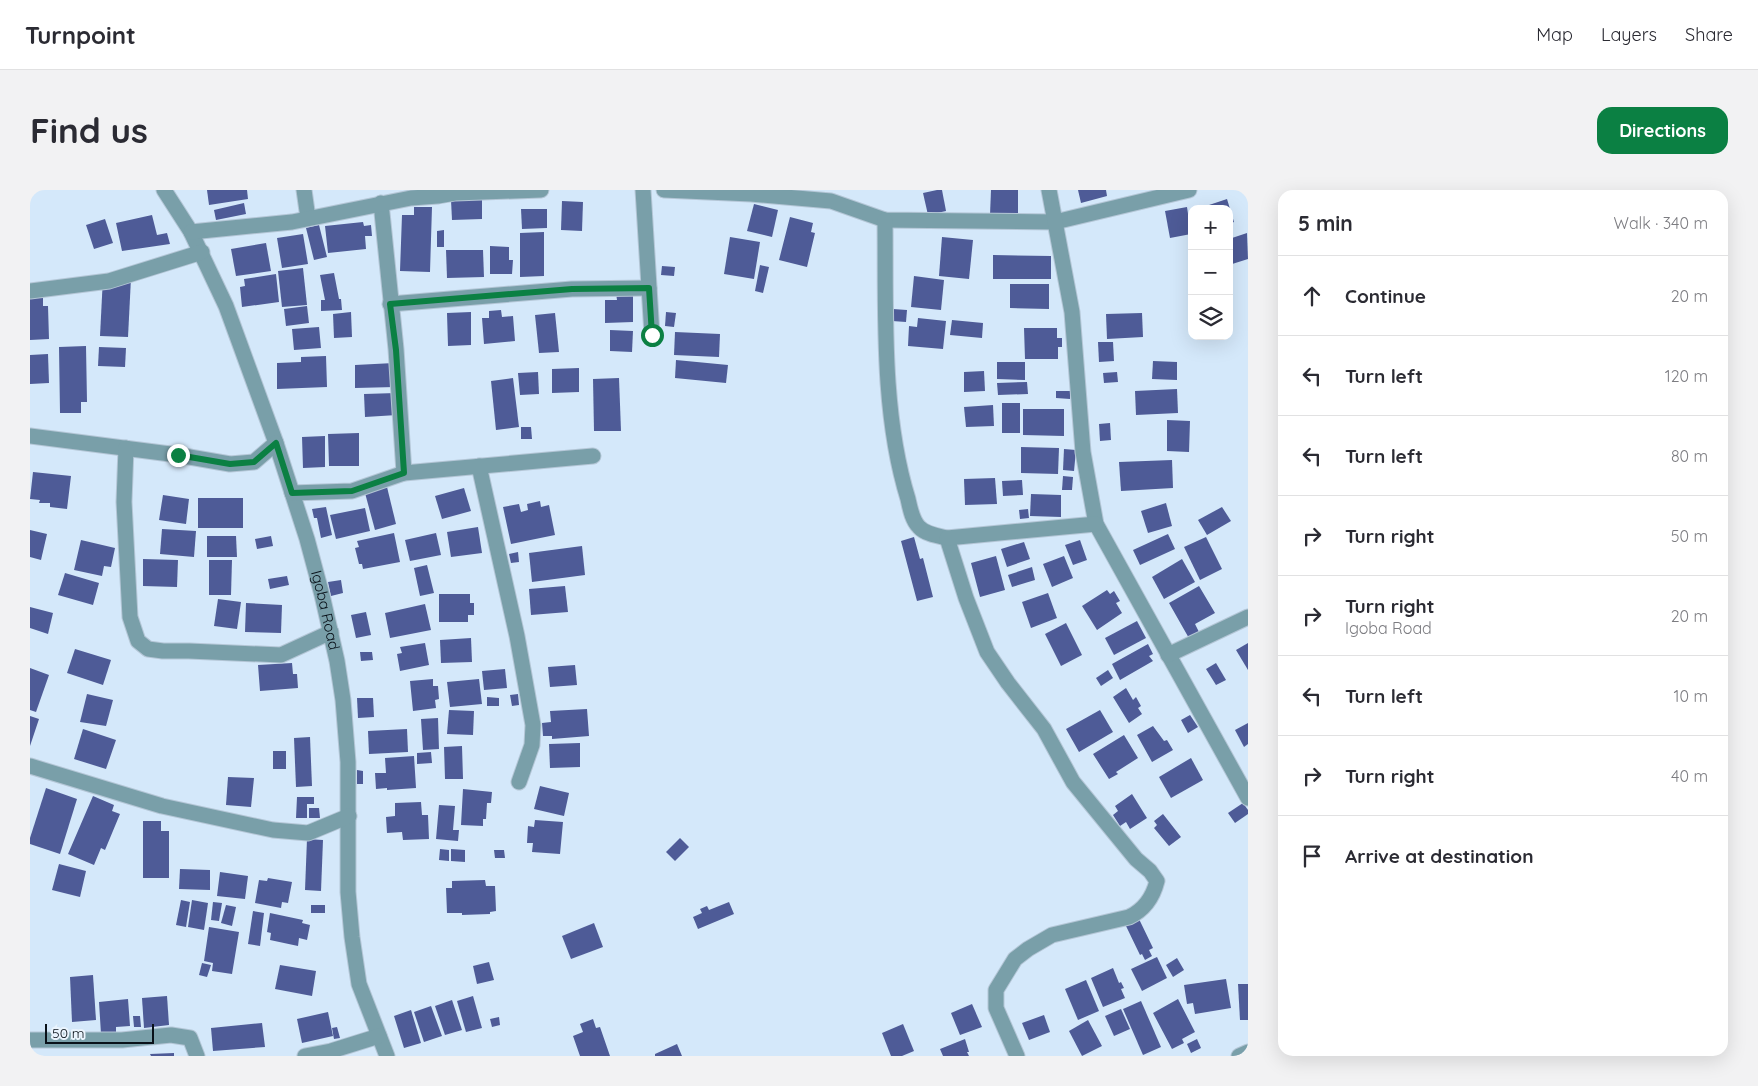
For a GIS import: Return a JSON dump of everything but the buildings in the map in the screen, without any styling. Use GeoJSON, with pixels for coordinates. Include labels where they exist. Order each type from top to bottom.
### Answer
{"type":"FeatureCollection","features":[{"type":"Feature","properties":{"kind":"street","name":"Igoba Road"},"geometry":{"type":"LineString","coordinates":[[164,190],[202,252],[226,306],[276,443],[322,595],[331,632],[343,700],[348,762],[348,892],[352,937],[359,984],[387,1056]]}},
{"type":"Feature","properties":{"kind":"street"},"geometry":{"type":"LineString","coordinates":[[304,190],[308,218]]}},
{"type":"Feature","properties":{"kind":"street"},"geometry":{"type":"LineString","coordinates":[[191,232],[292,222],[381,203],[455,192],[542,190]]}},
{"type":"Feature","properties":{"kind":"street"},"geometry":{"type":"LineString","coordinates":[[643,190],[652,335]]}},
{"type":"Feature","properties":{"kind":"street"},"geometry":{"type":"LineString","coordinates":[[664,190],[751,194],[831,201],[885,220],[1055,222],[1189,190]]}},
{"type":"Feature","properties":{"kind":"street"},"geometry":{"type":"LineString","coordinates":[[1049,190],[1072,312],[1083,452],[1096,524],[1248,798]]}},
{"type":"Feature","properties":{"kind":"street"},"geometry":{"type":"LineString","coordinates":[[381,203],[396,350],[404,473]]}},
{"type":"Feature","properties":{"kind":"street"},"geometry":{"type":"LineString","coordinates":[[885,220],[886,335],[891,409],[899,471],[913,518],[919,527],[925,532],[947,538],[1096,524]]}},
{"type":"Feature","properties":{"kind":"street"},"geometry":{"type":"LineString","coordinates":[[30,291],[109,281],[202,252]]}},
{"type":"Feature","properties":{"kind":"street"},"geometry":{"type":"LineString","coordinates":[[390,304],[572,289],[649,288]]}},
{"type":"Feature","properties":{"kind":"street"},"geometry":{"type":"LineString","coordinates":[[30,436],[230,464],[254,462],[276,443]]}},
{"type":"Feature","properties":{"kind":"street"},"geometry":{"type":"LineString","coordinates":[[126,448],[124,502],[130,617],[138,642],[148,649],[163,651],[281,655],[331,632]]}},
{"type":"Feature","properties":{"kind":"street"},"geometry":{"type":"LineString","coordinates":[[292,493],[352,491],[404,473],[593,456]]}},
{"type":"Feature","properties":{"kind":"street"},"geometry":{"type":"LineString","coordinates":[[478,466],[517,636],[533,724],[532,744],[519,782]]}},
{"type":"Feature","properties":{"kind":"street"},"geometry":{"type":"LineString","coordinates":[[947,538],[966,598],[987,652],[1008,683],[1044,729],[1073,782],[1136,859],[1150,871],[1157,881],[1154,891],[1138,913],[1129,917],[1052,935],[1028,948],[1015,959],[996,990],[996,1008],[1017,1056]]}},
{"type":"Feature","properties":{"kind":"street"},"geometry":{"type":"LineString","coordinates":[[1168,654],[1248,617]]}},
{"type":"Feature","properties":{"kind":"street"},"geometry":{"type":"LineString","coordinates":[[30,766],[162,806],[273,830],[308,833],[348,816]]}},
{"type":"Feature","properties":{"kind":"street"},"geometry":{"type":"LineString","coordinates":[[30,1040],[122,1040],[171,1035],[190,1038],[197,1056]]}},
{"type":"Feature","properties":{"kind":"street"},"geometry":{"type":"LineString","coordinates":[[305,1056],[331,1051],[379,1036]]}},
{"type":"Feature","properties":{"kind":"street"},"geometry":{"type":"LineString","coordinates":[[1239,1056],[1248,1052]]}},
{"type":"Feature","properties":{"kind":"route"},"geometry":{"type":"LineString","coordinates":[[178,455],[230,464],[254,462],[276,443],[292,493],[352,491],[404,473],[396,350],[390,304],[572,289],[649,288],[652,335]]}}]}
